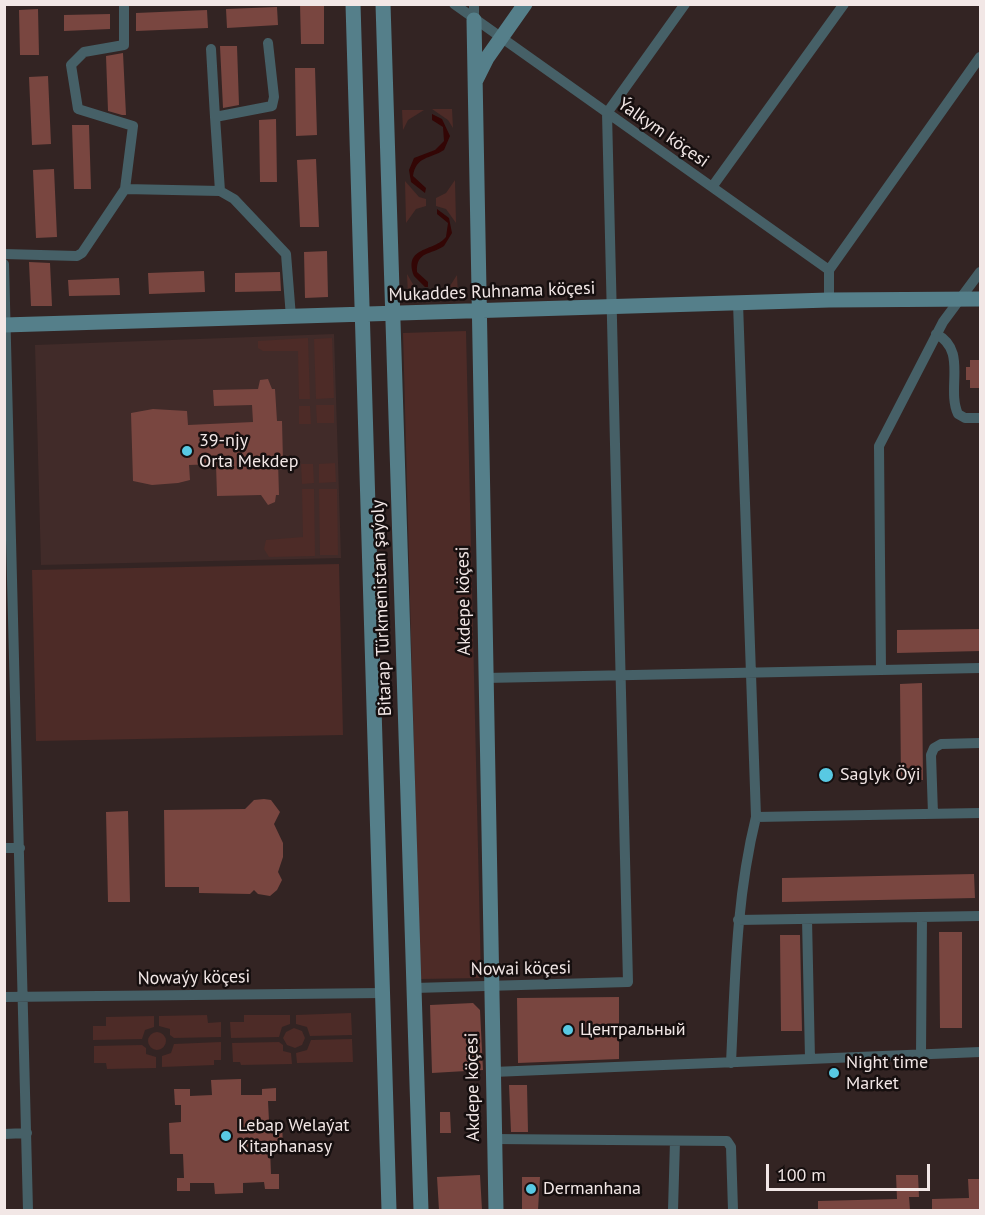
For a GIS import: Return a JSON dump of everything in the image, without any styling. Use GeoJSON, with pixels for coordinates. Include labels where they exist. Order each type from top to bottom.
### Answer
{"type":"FeatureCollection","features":[{"type":"Feature","properties":{"kind":"main road","name":"Bitarap Türkmenistan şaýoly"},"geometry":{"type":"LineString","coordinates":[[353,4],[389,1210]]}},
{"type":"Feature","properties":{"kind":"main road","name":"Bitarap Türkmenistan şaýoly"},"geometry":{"type":"LineString","coordinates":[[383,4],[421,1210]]}},
{"type":"Feature","properties":{"kind":"main road"},"geometry":{"type":"LineString","coordinates":[[475,82],[501,38],[525,4]]}},
{"type":"Feature","properties":{"kind":"main road","name":"Akdepe köçesi"},"geometry":{"type":"LineString","coordinates":[[474,20],[496,1210]]}},
{"type":"Feature","properties":{"kind":"main road","name":"Mukaddes Ruhnama köçesi"},"geometry":{"type":"LineString","coordinates":[[5,325],[829,300],[981,298]]}},
{"type":"Feature","properties":{"kind":"street"},"geometry":{"type":"LineString","coordinates":[[4,254],[76,256],[82,253],[125,189],[133,126],[78,109],[74,101],[71,65],[77,56],[84,52],[124,45],[124,4]]}},
{"type":"Feature","properties":{"kind":"street","name":"Ýalkym köçesi"},"geometry":{"type":"LineString","coordinates":[[454,4],[829,270]]}},
{"type":"Feature","properties":{"kind":"street"},"geometry":{"type":"LineString","coordinates":[[474,4],[474,20]]}},
{"type":"Feature","properties":{"kind":"street"},"geometry":{"type":"LineString","coordinates":[[620,675],[607,113],[685,4]]}},
{"type":"Feature","properties":{"kind":"street"},"geometry":{"type":"LineString","coordinates":[[712,187],[844,4]]}},
{"type":"Feature","properties":{"kind":"street"},"geometry":{"type":"LineString","coordinates":[[214,117],[272,106],[274,97],[268,43]]}},
{"type":"Feature","properties":{"kind":"street"},"geometry":{"type":"LineString","coordinates":[[211,49],[220,191]]}},
{"type":"Feature","properties":{"kind":"street"},"geometry":{"type":"LineString","coordinates":[[829,300],[829,270],[981,57]]}},
{"type":"Feature","properties":{"kind":"street"},"geometry":{"type":"LineString","coordinates":[[125,189],[220,191],[234,199],[286,254],[291,317]]}},
{"type":"Feature","properties":{"kind":"street"},"geometry":{"type":"LineString","coordinates":[[4,264],[10,695],[20,848],[28,1210]]}},
{"type":"Feature","properties":{"kind":"street"},"geometry":{"type":"LineString","coordinates":[[881,670],[879,446],[936,334],[981,272]]}},
{"type":"Feature","properties":{"kind":"street"},"geometry":{"type":"LineString","coordinates":[[730,1063],[738,920],[744,866],[756,817],[738,303]]}},
{"type":"Feature","properties":{"kind":"street"},"geometry":{"type":"LineString","coordinates":[[936,334],[945,339],[953,350],[958,414],[964,418],[981,418]]}},
{"type":"Feature","properties":{"kind":"street"},"geometry":{"type":"LineString","coordinates":[[485,678],[981,668]]}},
{"type":"Feature","properties":{"kind":"street","name":"Nowai köçesi"},"geometry":{"type":"LineString","coordinates":[[414,988],[628,982],[620,675]]}},
{"type":"Feature","properties":{"kind":"street"},"geometry":{"type":"LineString","coordinates":[[933,814],[931,755],[934,748],[942,744],[981,743]]}},
{"type":"Feature","properties":{"kind":"street"},"geometry":{"type":"LineString","coordinates":[[756,817],[981,813]]}},
{"type":"Feature","properties":{"kind":"street"},"geometry":{"type":"LineString","coordinates":[[4,848],[20,848]]}},
{"type":"Feature","properties":{"kind":"street"},"geometry":{"type":"LineString","coordinates":[[738,920],[981,916]]}},
{"type":"Feature","properties":{"kind":"street"},"geometry":{"type":"LineString","coordinates":[[921,1055],[922,917]]}},
{"type":"Feature","properties":{"kind":"street"},"geometry":{"type":"LineString","coordinates":[[807,919],[810,1059]]}},
{"type":"Feature","properties":{"kind":"street","name":"Nowaýy köçesi"},"geometry":{"type":"LineString","coordinates":[[4,997],[383,993]]}},
{"type":"Feature","properties":{"kind":"street"},"geometry":{"type":"LineString","coordinates":[[493,1072],[981,1052]]}},
{"type":"Feature","properties":{"kind":"street"},"geometry":{"type":"LineString","coordinates":[[4,1134],[27,1134]]}},
{"type":"Feature","properties":{"kind":"street"},"geometry":{"type":"LineString","coordinates":[[494,1139],[727,1142],[730,1144],[733,1210]]}},
{"type":"Feature","properties":{"kind":"street"},"geometry":{"type":"LineString","coordinates":[[673,1210],[675,1141]]}},
{"type":"Feature","properties":{"kind":"shaded area"},"geometry":{"type":"Polygon","coordinates":[[[432,109],[452,109],[453,128],[448,120],[432,109]]]}},
{"type":"Feature","properties":{"kind":"shaded area"},"geometry":{"type":"Polygon","coordinates":[[[402,110],[424,110],[408,120],[403,130],[402,110]]]}},
{"type":"Feature","properties":{"kind":"shaded area"},"geometry":{"type":"Polygon","coordinates":[[[432,114],[442,119],[450,136],[444,150],[420,161],[417,165],[413,176],[426,188],[425,193],[411,182],[409,170],[414,158],[435,150],[444,141],[443,127],[432,120],[432,114]]]}},
{"type":"Feature","properties":{"kind":"shaded area"},"geometry":{"type":"Polygon","coordinates":[[[455,180],[456,223],[446,209],[436,206],[436,198],[446,193],[455,180]]]}},
{"type":"Feature","properties":{"kind":"shaded area"},"geometry":{"type":"Polygon","coordinates":[[[405,181],[419,197],[426,199],[426,206],[416,209],[406,223],[405,181]]]}},
{"type":"Feature","properties":{"kind":"shaded area"},"geometry":{"type":"Polygon","coordinates":[[[437,209],[449,218],[452,233],[444,246],[425,254],[419,260],[417,272],[428,282],[428,287],[425,287],[414,276],[413,259],[416,254],[441,242],[446,237],[448,223],[437,214],[437,209]]]}},
{"type":"Feature","properties":{"kind":"shaded area"},"geometry":{"type":"Polygon","coordinates":[[[407,274],[414,286],[431,296],[408,296],[407,274]]]}},
{"type":"Feature","properties":{"kind":"shaded area"},"geometry":{"type":"Polygon","coordinates":[[[457,275],[458,295],[435,295],[448,289],[457,275]]]}},
{"type":"Feature","properties":{"kind":"shaded area"},"geometry":{"type":"Polygon","coordinates":[[[466,331],[481,978],[420,979],[403,333],[466,331]]]}},
{"type":"Feature","properties":{"kind":"shaded area","name":"39-njy Orta Mekdep"},"geometry":{"type":"Polygon","coordinates":[[[334,334],[341,558],[41,565],[35,345],[334,334]]]}},
{"type":"Feature","properties":{"kind":"shaded area"},"geometry":{"type":"Polygon","coordinates":[[[308,338],[310,399],[299,399],[298,351],[263,351],[258,348],[258,341],[308,338]]]}},
{"type":"Feature","properties":{"kind":"shaded area"},"geometry":{"type":"Polygon","coordinates":[[[332,338],[334,398],[316,399],[314,339],[332,338]]]}},
{"type":"Feature","properties":{"kind":"shaded area"},"geometry":{"type":"Polygon","coordinates":[[[316,405],[334,405],[334,423],[317,423],[316,405]]]}},
{"type":"Feature","properties":{"kind":"shaded area"},"geometry":{"type":"Polygon","coordinates":[[[299,406],[310,406],[311,424],[299,424],[299,406]]]}},
{"type":"Feature","properties":{"kind":"shaded area"},"geometry":{"type":"Polygon","coordinates":[[[335,463],[336,482],[319,483],[319,464],[335,463]]]}},
{"type":"Feature","properties":{"kind":"shaded area"},"geometry":{"type":"Polygon","coordinates":[[[301,464],[313,464],[314,483],[302,484],[301,464]]]}},
{"type":"Feature","properties":{"kind":"shaded area"},"geometry":{"type":"Polygon","coordinates":[[[302,489],[314,489],[315,556],[269,557],[264,549],[266,540],[303,537],[302,489]]]}},
{"type":"Feature","properties":{"kind":"shaded area"},"geometry":{"type":"Polygon","coordinates":[[[319,489],[337,489],[338,555],[320,555],[319,489]]]}},
{"type":"Feature","properties":{"kind":"shaded area"},"geometry":{"type":"Polygon","coordinates":[[[339,564],[343,735],[36,741],[32,570],[339,564]]]}},
{"type":"Feature","properties":{"kind":"shaded area"},"geometry":{"type":"Polygon","coordinates":[[[351,1013],[352,1035],[310,1036],[307,1027],[296,1024],[296,1015],[351,1013]]]}},
{"type":"Feature","properties":{"kind":"shaded area"},"geometry":{"type":"Polygon","coordinates":[[[207,1015],[208,1023],[221,1022],[221,1037],[174,1038],[170,1035],[170,1029],[159,1026],[159,1016],[207,1015]]]}},
{"type":"Feature","properties":{"kind":"shaded area"},"geometry":{"type":"Polygon","coordinates":[[[244,1015],[290,1015],[290,1024],[282,1027],[279,1037],[231,1038],[230,1022],[244,1022],[244,1015]]]}},
{"type":"Feature","properties":{"kind":"shaded area"},"geometry":{"type":"Polygon","coordinates":[[[154,1016],[154,1027],[145,1030],[142,1039],[93,1040],[93,1026],[106,1026],[106,1017],[154,1016]]]}},
{"type":"Feature","properties":{"kind":"shaded area"},"geometry":{"type":"Polygon","coordinates":[[[294,1028],[302,1031],[305,1038],[302,1045],[295,1048],[287,1045],[283,1038],[286,1032],[294,1028]]]}},
{"type":"Feature","properties":{"kind":"shaded area"},"geometry":{"type":"Polygon","coordinates":[[[157,1032],[163,1035],[166,1041],[163,1047],[157,1050],[151,1047],[148,1041],[151,1035],[157,1032]]]}},
{"type":"Feature","properties":{"kind":"shaded area"},"geometry":{"type":"Polygon","coordinates":[[[352,1039],[353,1062],[297,1063],[296,1053],[307,1050],[311,1040],[352,1039]]]}},
{"type":"Feature","properties":{"kind":"shaded area"},"geometry":{"type":"Polygon","coordinates":[[[221,1042],[221,1060],[214,1060],[214,1065],[162,1067],[162,1056],[171,1053],[174,1044],[221,1042]]]}},
{"type":"Feature","properties":{"kind":"shaded area"},"geometry":{"type":"Polygon","coordinates":[[[279,1042],[283,1045],[283,1051],[291,1053],[292,1064],[241,1065],[240,1062],[233,1062],[232,1043],[279,1042]]]}},
{"type":"Feature","properties":{"kind":"shaded area"},"geometry":{"type":"Polygon","coordinates":[[[142,1045],[146,1048],[146,1054],[156,1057],[156,1068],[107,1069],[106,1063],[94,1063],[94,1046],[142,1045]]]}},
{"type":"Feature","properties":{"kind":"building"},"geometry":{"type":"Polygon","coordinates":[[[300,4],[324,4],[324,44],[301,44],[300,4]]]}},
{"type":"Feature","properties":{"kind":"building"},"geometry":{"type":"Polygon","coordinates":[[[277,7],[278,25],[227,28],[226,9],[277,7]]]}},
{"type":"Feature","properties":{"kind":"building"},"geometry":{"type":"Polygon","coordinates":[[[38,9],[39,55],[20,55],[19,10],[38,9]]]}},
{"type":"Feature","properties":{"kind":"building"},"geometry":{"type":"Polygon","coordinates":[[[207,10],[208,28],[136,31],[136,13],[207,10]]]}},
{"type":"Feature","properties":{"kind":"building"},"geometry":{"type":"Polygon","coordinates":[[[110,14],[110,29],[64,31],[64,15],[110,14]]]}},
{"type":"Feature","properties":{"kind":"building"},"geometry":{"type":"Polygon","coordinates":[[[220,46],[237,46],[239,105],[223,108],[220,46]]]}},
{"type":"Feature","properties":{"kind":"building"},"geometry":{"type":"Polygon","coordinates":[[[123,53],[126,115],[108,111],[106,56],[123,53]]]}},
{"type":"Feature","properties":{"kind":"building"},"geometry":{"type":"Polygon","coordinates":[[[295,68],[315,68],[317,135],[296,136],[295,68]]]}},
{"type":"Feature","properties":{"kind":"building"},"geometry":{"type":"Polygon","coordinates":[[[48,76],[51,144],[32,145],[29,77],[48,76]]]}},
{"type":"Feature","properties":{"kind":"building"},"geometry":{"type":"Polygon","coordinates":[[[276,119],[277,182],[260,182],[259,120],[276,119]]]}},
{"type":"Feature","properties":{"kind":"building"},"geometry":{"type":"Polygon","coordinates":[[[72,125],[89,125],[91,189],[74,189],[72,125]]]}},
{"type":"Feature","properties":{"kind":"building"},"geometry":{"type":"Polygon","coordinates":[[[316,159],[319,227],[300,227],[297,160],[316,159]]]}},
{"type":"Feature","properties":{"kind":"building"},"geometry":{"type":"Polygon","coordinates":[[[54,169],[57,237],[36,238],[33,170],[54,169]]]}},
{"type":"Feature","properties":{"kind":"building"},"geometry":{"type":"Polygon","coordinates":[[[327,251],[328,297],[305,298],[304,252],[327,251]]]}},
{"type":"Feature","properties":{"kind":"building"},"geometry":{"type":"Polygon","coordinates":[[[29,262],[50,263],[52,306],[31,306],[29,262]]]}},
{"type":"Feature","properties":{"kind":"building"},"geometry":{"type":"Polygon","coordinates":[[[204,271],[205,292],[149,294],[148,273],[204,271]]]}},
{"type":"Feature","properties":{"kind":"building"},"geometry":{"type":"Polygon","coordinates":[[[280,272],[281,291],[235,292],[235,273],[280,272]]]}},
{"type":"Feature","properties":{"kind":"building"},"geometry":{"type":"Polygon","coordinates":[[[119,278],[120,295],[69,296],[68,280],[119,278]]]}},
{"type":"Feature","properties":{"kind":"building"},"geometry":{"type":"Polygon","coordinates":[[[970,360],[981,360],[981,388],[970,388],[970,380],[966,380],[966,367],[970,367],[970,360]]]}},
{"type":"Feature","properties":{"kind":"building"},"geometry":{"type":"Polygon","coordinates":[[[268,379],[272,389],[275,389],[277,421],[282,421],[283,461],[278,461],[279,495],[276,495],[275,502],[268,505],[261,495],[217,496],[216,464],[189,465],[190,480],[178,483],[152,485],[133,481],[131,413],[153,409],[187,411],[188,425],[253,422],[252,405],[214,406],[213,390],[258,389],[260,380],[268,379]]]}},
{"type":"Feature","properties":{"kind":"building"},"geometry":{"type":"Polygon","coordinates":[[[981,629],[981,651],[897,653],[897,630],[981,629]]]}},
{"type":"Feature","properties":{"kind":"building"},"geometry":{"type":"Polygon","coordinates":[[[922,683],[923,780],[901,780],[900,684],[922,683]]]}},
{"type":"Feature","properties":{"kind":"building"},"geometry":{"type":"Polygon","coordinates":[[[254,800],[271,800],[280,812],[274,824],[283,843],[283,857],[278,872],[282,880],[277,890],[270,896],[258,894],[254,890],[250,894],[199,893],[199,887],[165,887],[164,810],[245,809],[254,800]]]}},
{"type":"Feature","properties":{"kind":"building"},"geometry":{"type":"Polygon","coordinates":[[[128,811],[130,902],[108,902],[106,812],[128,811]]]}},
{"type":"Feature","properties":{"kind":"building"},"geometry":{"type":"Polygon","coordinates":[[[974,874],[975,898],[782,902],[782,878],[974,874]]]}},
{"type":"Feature","properties":{"kind":"building"},"geometry":{"type":"Polygon","coordinates":[[[939,932],[962,932],[962,1028],[940,1028],[939,932]]]}},
{"type":"Feature","properties":{"kind":"building"},"geometry":{"type":"Polygon","coordinates":[[[780,935],[800,935],[802,1031],[781,1031],[780,935]]]}},
{"type":"Feature","properties":{"kind":"building","name":"Центральный"},"geometry":{"type":"Polygon","coordinates":[[[619,997],[619,1059],[518,1063],[517,998],[619,997]]]}},
{"type":"Feature","properties":{"kind":"building"},"geometry":{"type":"Polygon","coordinates":[[[473,1003],[480,1010],[483,1070],[432,1073],[430,1005],[473,1003]]]}},
{"type":"Feature","properties":{"kind":"building","name":"Lebap Welaýat Kitaphanasy"},"geometry":{"type":"Polygon","coordinates":[[[241,1079],[241,1095],[262,1095],[262,1089],[276,1088],[276,1101],[268,1101],[269,1121],[282,1120],[283,1149],[270,1149],[271,1174],[279,1174],[279,1189],[265,1189],[264,1182],[243,1183],[243,1193],[215,1194],[214,1183],[190,1183],[190,1191],[177,1191],[177,1178],[184,1178],[183,1154],[170,1154],[169,1123],[181,1122],[181,1105],[175,1105],[174,1089],[190,1089],[190,1096],[212,1095],[211,1080],[241,1079]]]}},
{"type":"Feature","properties":{"kind":"building"},"geometry":{"type":"Polygon","coordinates":[[[509,1085],[527,1085],[528,1132],[511,1132],[509,1085]]]}},
{"type":"Feature","properties":{"kind":"building"},"geometry":{"type":"Polygon","coordinates":[[[440,1112],[450,1112],[451,1133],[440,1133],[440,1112]]]}},
{"type":"Feature","properties":{"kind":"building"},"geometry":{"type":"Polygon","coordinates":[[[480,1175],[482,1210],[439,1210],[437,1177],[480,1175]]]}},
{"type":"Feature","properties":{"kind":"building"},"geometry":{"type":"Polygon","coordinates":[[[896,1175],[918,1175],[919,1197],[909,1197],[910,1210],[818,1210],[818,1201],[897,1199],[896,1175]]]}},
{"type":"Feature","properties":{"kind":"building","name":"Dermanhana"},"geometry":{"type":"Polygon","coordinates":[[[522,1177],[540,1177],[538,1210],[522,1210],[522,1177]]]}},
{"type":"Feature","properties":{"kind":"building"},"geometry":{"type":"Polygon","coordinates":[[[968,1179],[981,1179],[981,1210],[932,1210],[932,1199],[969,1198],[968,1179]]]}},
{"type":"Feature","properties":{"kind":"place","name":"39-njy Orta Mekdep"},"geometry":{"type":"Point","coordinates":[187,451]}},
{"type":"Feature","properties":{"kind":"place","name":"Saglyk Öýi"},"geometry":{"type":"Point","coordinates":[826,775]}},
{"type":"Feature","properties":{"kind":"place","name":"Центральный"},"geometry":{"type":"Point","coordinates":[568,1030]}},
{"type":"Feature","properties":{"kind":"place","name":"Night time Market"},"geometry":{"type":"Point","coordinates":[834,1073]}},
{"type":"Feature","properties":{"kind":"place","name":"Lebap Welaýat Kitaphanasy"},"geometry":{"type":"Point","coordinates":[226,1136]}},
{"type":"Feature","properties":{"kind":"place","name":"Dermanhana"},"geometry":{"type":"Point","coordinates":[531,1189]}}]}
